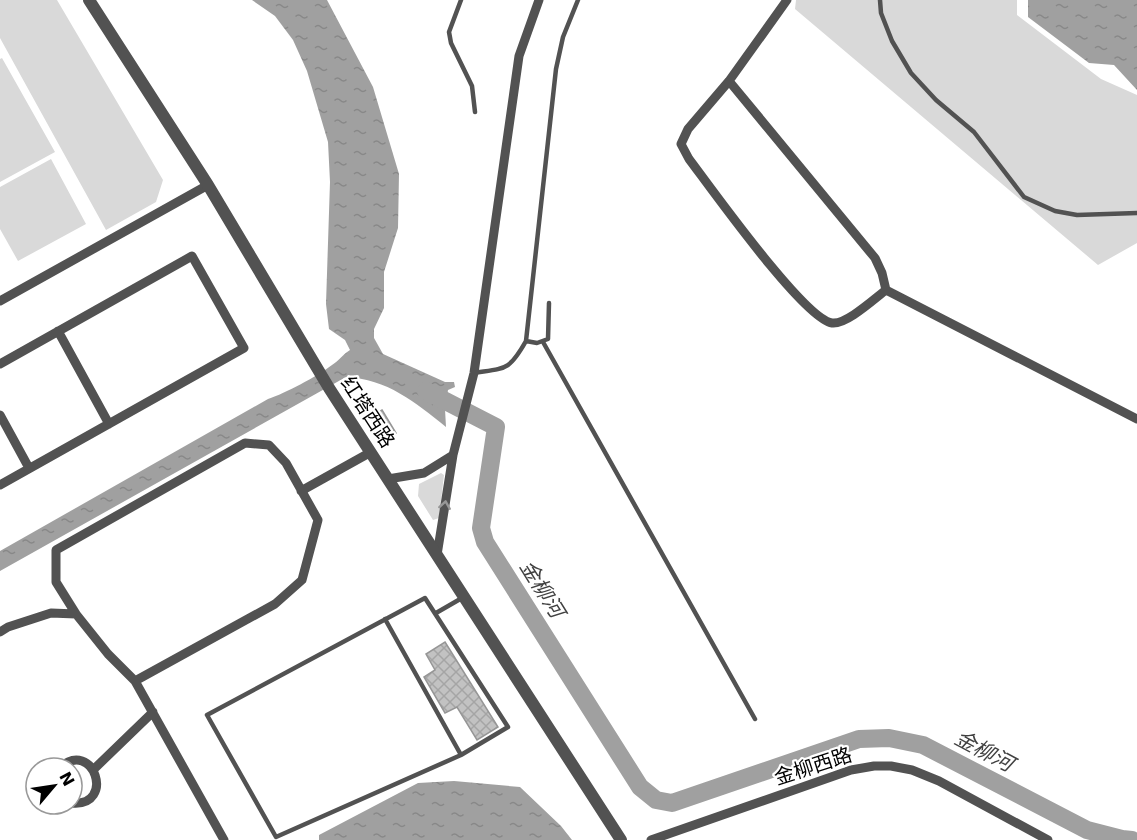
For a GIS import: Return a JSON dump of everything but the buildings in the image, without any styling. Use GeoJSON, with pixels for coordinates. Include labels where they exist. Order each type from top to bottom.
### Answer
{"type":"FeatureCollection","features":[{"type":"Feature","properties":{"kind":"street","name":"红塔西路"},"geometry":{"type":"LineString","coordinates":[[89,0],[208,185],[329,388],[621,840]]}},
{"type":"Feature","properties":{"kind":"street"},"geometry":{"type":"LineString","coordinates":[[437,555],[453,455],[474,373],[519,56],[539,0]]}},
{"type":"Feature","properties":{"kind":"street"},"geometry":{"type":"LineString","coordinates":[[787,0],[729,81],[688,129],[681,144],[689,159],[779,277],[822,320],[834,323],[843,321],[886,290]]}},
{"type":"Feature","properties":{"kind":"street"},"geometry":{"type":"LineString","coordinates":[[729,81],[875,258],[886,290],[1137,419]]}},
{"type":"Feature","properties":{"kind":"street"},"geometry":{"type":"LineString","coordinates":[[0,301],[208,185]]}},
{"type":"Feature","properties":{"kind":"street"},"geometry":{"type":"LineString","coordinates":[[0,364],[192,256],[243,348],[0,485]]}},
{"type":"Feature","properties":{"kind":"street"},"geometry":{"type":"LineString","coordinates":[[58,331],[109,424]]}},
{"type":"Feature","properties":{"kind":"street"},"geometry":{"type":"LineString","coordinates":[[0,415],[29,468]]}},
{"type":"Feature","properties":{"kind":"street"},"geometry":{"type":"LineString","coordinates":[[135,681],[275,604],[302,580],[318,520],[286,463],[269,446],[245,443],[56,550],[56,582],[76,614],[108,654],[135,681],[224,840]]}},
{"type":"Feature","properties":{"kind":"street"},"geometry":{"type":"LineString","coordinates":[[302,491],[371,452]]}},
{"type":"Feature","properties":{"kind":"street"},"geometry":{"type":"LineString","coordinates":[[388,479],[424,473],[453,455]]}},
{"type":"Feature","properties":{"kind":"street"},"geometry":{"type":"LineString","coordinates":[[0,632],[8,627],[51,613],[76,614]]}},
{"type":"Feature","properties":{"kind":"street"},"geometry":{"type":"LineString","coordinates":[[93,770],[153,712]]}},
{"type":"Feature","properties":{"kind":"street"},"geometry":{"type":"LineString","coordinates":[[84,763],[93,770],[97,782],[93,795],[84,802]]}},
{"type":"Feature","properties":{"kind":"street","name":"金柳西路"},"geometry":{"type":"LineString","coordinates":[[651,840],[851,770],[874,766],[912,770],[939,781],[1048,840]]}},
{"type":"Feature","properties":{"kind":"lane"},"geometry":{"type":"LineString","coordinates":[[461,0],[449,32],[451,43],[472,86],[475,112]]}},
{"type":"Feature","properties":{"kind":"lane"},"geometry":{"type":"LineString","coordinates":[[474,373],[507,368],[518,357],[526,341],[556,69],[563,37],[578,0]]}},
{"type":"Feature","properties":{"kind":"lane"},"geometry":{"type":"LineString","coordinates":[[880,0],[881,14],[910,73],[936,100],[974,132],[1024,197],[1055,211],[1077,215],[1137,213]]}},
{"type":"Feature","properties":{"kind":"lane"},"geometry":{"type":"LineString","coordinates":[[526,341],[543,342],[548,339],[549,303]]}},
{"type":"Feature","properties":{"kind":"lane"},"geometry":{"type":"LineString","coordinates":[[543,342],[755,719]]}},
{"type":"Feature","properties":{"kind":"lane"},"geometry":{"type":"LineString","coordinates":[[436,613],[464,597]]}},
{"type":"Feature","properties":{"kind":"lane"},"geometry":{"type":"LineString","coordinates":[[425,598],[436,613],[508,727],[461,755],[276,837],[207,715],[425,598]]}},
{"type":"Feature","properties":{"kind":"lane"},"geometry":{"type":"LineString","coordinates":[[386,619],[461,755]]}},
{"type":"Feature","properties":{"kind":"shaded area"},"geometry":{"type":"Polygon","coordinates":[[[0,0],[57,0],[163,180],[156,202],[106,230],[0,38],[0,0]]]}},
{"type":"Feature","properties":{"kind":"shaded area"},"geometry":{"type":"Polygon","coordinates":[[[796,0],[1017,0],[1017,15],[1101,79],[1137,95],[1137,243],[1098,265],[795,9],[796,0]]]}},
{"type":"Feature","properties":{"kind":"shaded area"},"geometry":{"type":"Polygon","coordinates":[[[2,58],[55,152],[0,182],[0,59],[2,58]]]}},
{"type":"Feature","properties":{"kind":"shaded area"},"geometry":{"type":"Polygon","coordinates":[[[51,159],[86,224],[18,261],[0,229],[0,187],[51,159]]]}},
{"type":"Feature","properties":{"kind":"shaded area"},"geometry":{"type":"Polygon","coordinates":[[[441,473],[444,475],[439,518],[433,520],[418,496],[419,484],[441,473]]]}},
{"type":"Feature","properties":{"kind":"water"},"geometry":{"type":"Polygon","coordinates":[[[252,0],[327,0],[373,87],[399,174],[398,228],[384,272],[384,308],[374,329],[374,338],[383,354],[445,382],[454,382],[455,387],[448,390],[445,409],[446,427],[400,393],[375,382],[346,377],[0,571],[0,551],[268,399],[309,379],[350,350],[345,340],[329,329],[326,304],[330,182],[328,142],[307,71],[293,40],[275,16],[252,0]]]}},
{"type":"Feature","properties":{"kind":"water"},"geometry":{"type":"Polygon","coordinates":[[[1028,0],[1137,0],[1137,90],[1114,65],[1089,63],[1028,17],[1028,0]]]}},
{"type":"Feature","properties":{"kind":"water"},"geometry":{"type":"Polygon","coordinates":[[[454,781],[520,787],[561,826],[572,840],[319,840],[319,835],[418,783],[454,781]]]}},
{"type":"Feature","properties":{"kind":"waterway","name":"金柳河"},"geometry":{"type":"LineString","coordinates":[[426,391],[496,427],[481,528],[485,542],[640,787],[656,800],[672,803],[859,739],[889,738],[923,745],[1087,830],[1132,840]]}}]}
